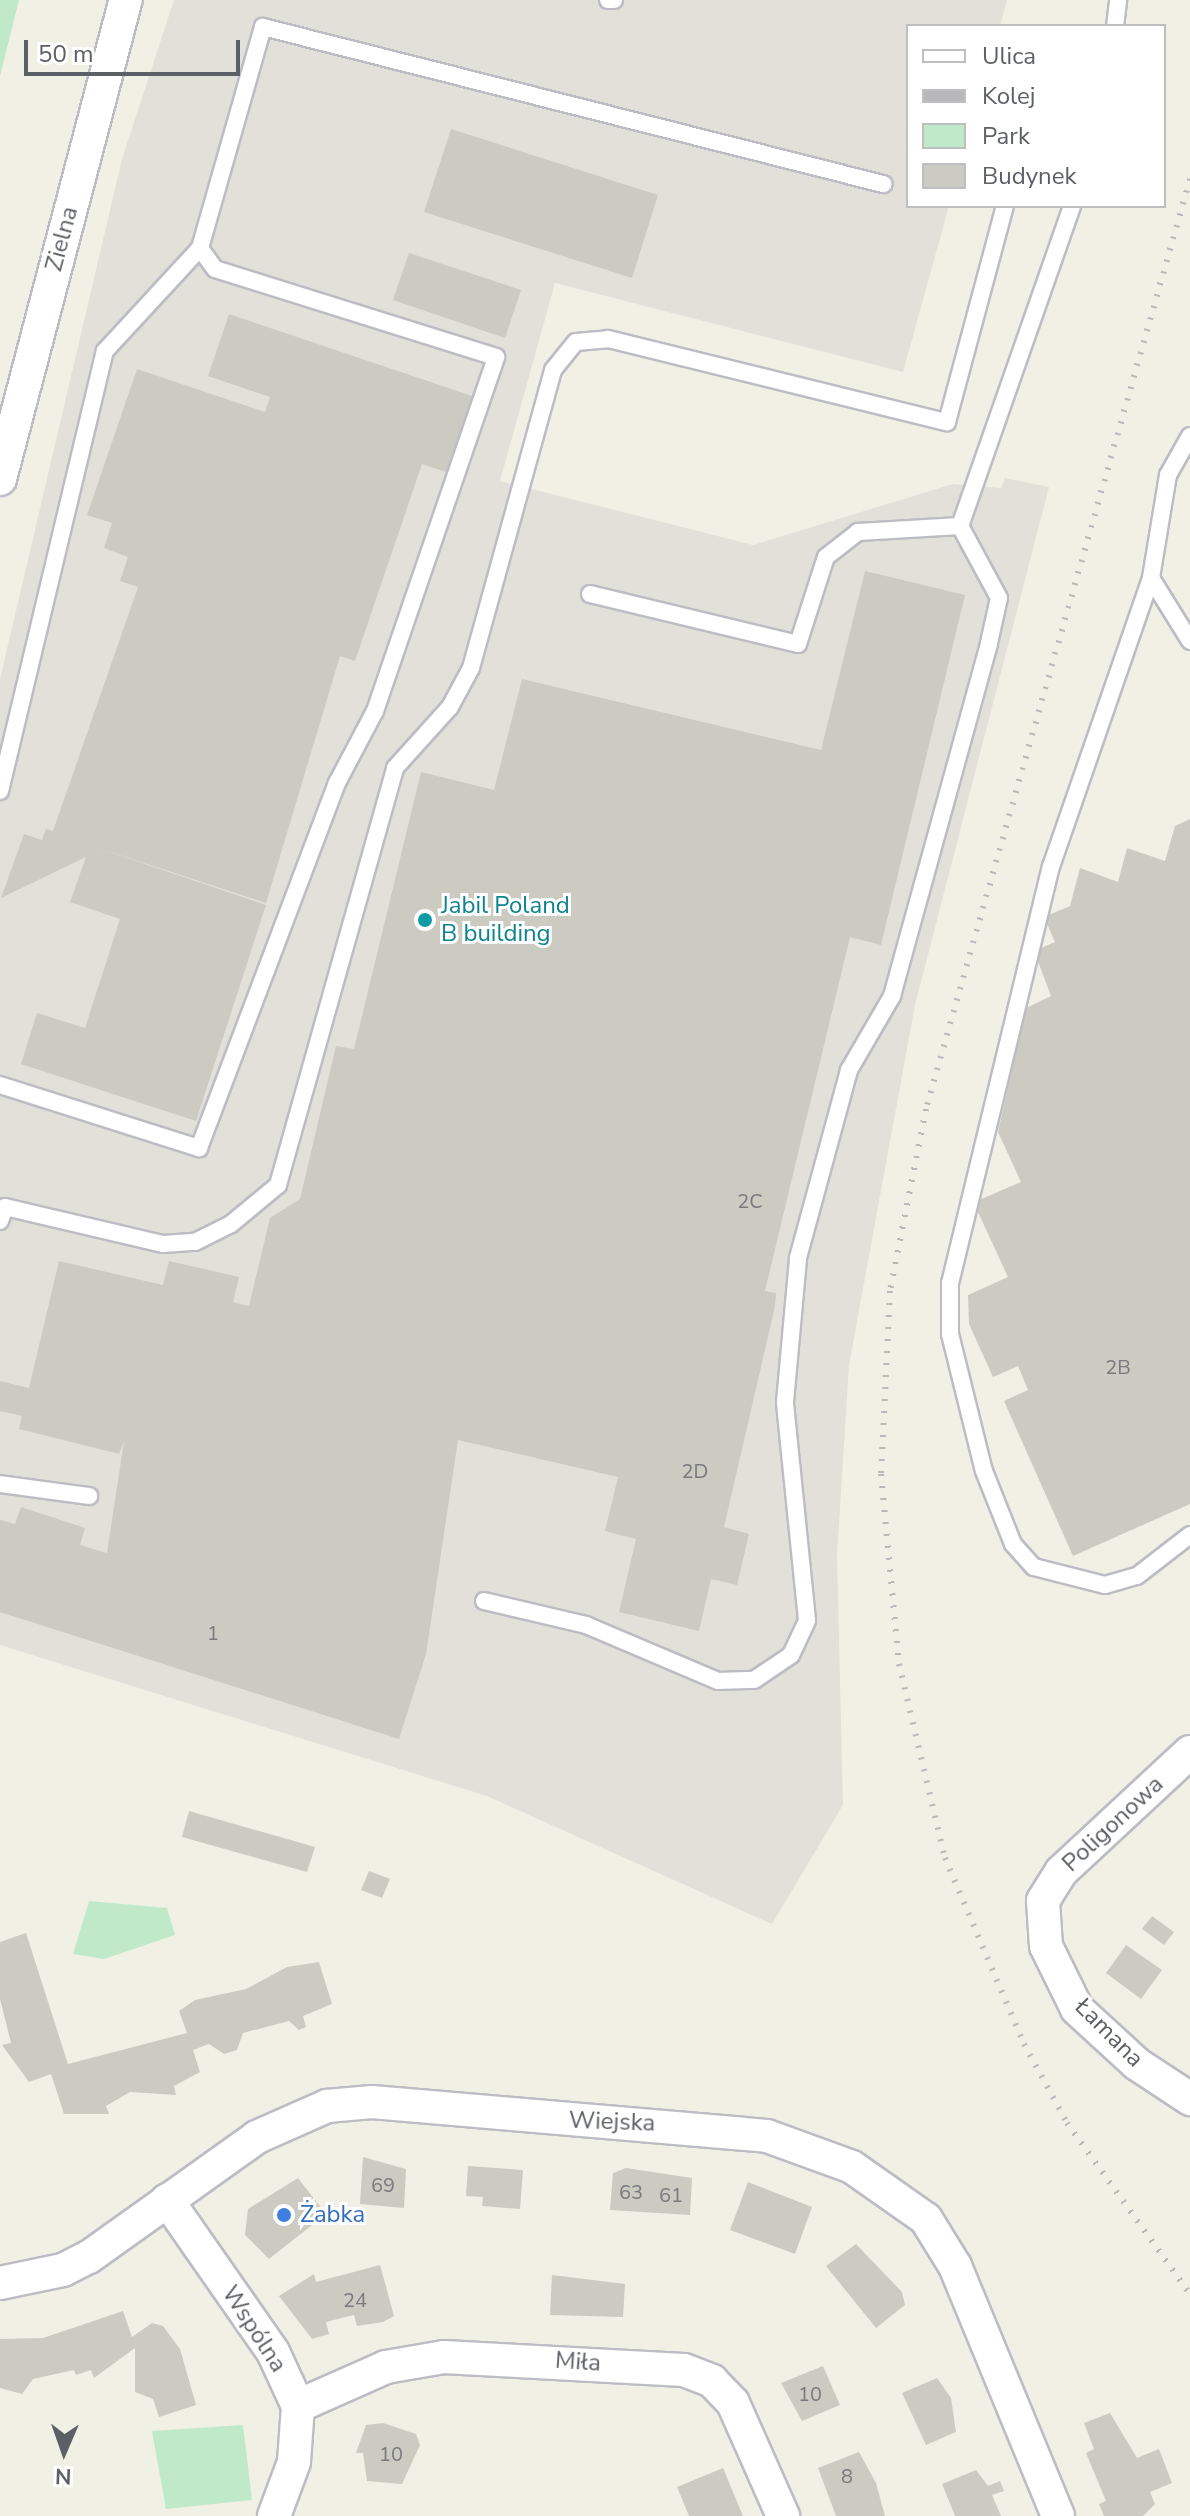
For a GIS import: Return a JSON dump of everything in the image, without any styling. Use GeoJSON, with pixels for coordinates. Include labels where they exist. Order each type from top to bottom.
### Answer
{"type":"FeatureCollection","features":[{"type":"Feature","properties":{"kind":"street","name":"Zielna"},"geometry":{"type":"LineString","coordinates":[[0,479],[126,0]]}},
{"type":"Feature","properties":{"kind":"street","name":"Poligonowa"},"geometry":{"type":"LineString","coordinates":[[1043,1901],[1061,1872],[1190,1752]]}},
{"type":"Feature","properties":{"kind":"street","name":"Łamana"},"geometry":{"type":"LineString","coordinates":[[1043,1901],[1046,1946],[1077,2009],[1137,2064],[1190,2099]]}},
{"type":"Feature","properties":{"kind":"street","name":"Wiejska"},"geometry":{"type":"LineString","coordinates":[[0,2283],[63,2270],[289,2118],[359,2102],[708,2126],[803,2147],[884,2184],[926,2219],[955,2266],[1058,2516]]}},
{"type":"Feature","properties":{"kind":"street","name":"Wspólna"},"geometry":{"type":"LineString","coordinates":[[167,2200],[273,2352],[298,2406],[294,2462],[274,2516]]}},
{"type":"Feature","properties":{"kind":"street","name":"Miła"},"geometry":{"type":"LineString","coordinates":[[298,2406],[386,2367],[444,2357],[684,2370],[712,2381],[733,2403],[783,2516]]}},
{"type":"Feature","properties":{"kind":"lane"},"geometry":{"type":"LineString","coordinates":[[1110,24],[1118,0]]}},
{"type":"Feature","properties":{"kind":"lane"},"geometry":{"type":"LineString","coordinates":[[0,791],[105,351],[200,248],[263,27],[883,184]]}},
{"type":"Feature","properties":{"kind":"lane"},"geometry":{"type":"LineString","coordinates":[[0,1221],[5,1207],[163,1244],[195,1242],[231,1224],[278,1185],[395,768],[450,707],[471,668],[553,370],[576,342],[608,339],[947,422],[1004,208]]}},
{"type":"Feature","properties":{"kind":"lane"},"geometry":{"type":"LineString","coordinates":[[484,1601],[586,1625],[718,1681],[754,1680],[779,1664],[791,1655],[807,1620],[785,1402],[798,1258],[849,1070],[892,996],[989,643],[999,598],[960,526],[1071,208]]}},
{"type":"Feature","properties":{"kind":"lane"},"geometry":{"type":"LineString","coordinates":[[0,1085],[199,1148],[337,783],[375,711],[496,357],[215,269],[200,248]]}},
{"type":"Feature","properties":{"kind":"lane"},"geometry":{"type":"LineString","coordinates":[[1190,436],[1168,475],[1151,578],[1051,866],[950,1283],[950,1334],[984,1471],[1013,1544],[1034,1567],[1105,1585],[1137,1576],[1190,1535]]}},
{"type":"Feature","properties":{"kind":"lane"},"geometry":{"type":"LineString","coordinates":[[590,594],[798,644],[826,557],[858,532],[960,526]]}},
{"type":"Feature","properties":{"kind":"lane"},"geometry":{"type":"LineString","coordinates":[[1151,578],[1190,641]]}},
{"type":"Feature","properties":{"kind":"lane"},"geometry":{"type":"LineString","coordinates":[[0,1484],[89,1496]]}},
{"type":"Feature","properties":{"kind":"shaded area"},"geometry":{"type":"Polygon","coordinates":[[[174,0],[1007,0],[1001,24],[906,24],[906,208],[948,208],[903,372],[555,283],[500,481],[753,545],[953,484],[1001,488],[1005,478],[1049,487],[915,1005],[849,1365],[837,1555],[843,1805],[772,1924],[487,1796],[0,1645],[0,679],[122,159],[174,0]]]}},
{"type":"Feature","properties":{"kind":"green space"},"geometry":{"type":"Polygon","coordinates":[[[0,0],[19,0],[0,76],[0,0]]]}},
{"type":"Feature","properties":{"kind":"green space"},"geometry":{"type":"Polygon","coordinates":[[[89,1901],[167,1908],[175,1935],[104,1959],[73,1954],[89,1901]]]}},
{"type":"Feature","properties":{"kind":"green space"},"geometry":{"type":"Polygon","coordinates":[[[243,2425],[252,2500],[166,2509],[152,2431],[243,2425]]]}},
{"type":"Feature","properties":{"kind":"building"},"geometry":{"type":"Polygon","coordinates":[[[451,129],[658,195],[632,278],[424,212],[451,129]]]}},
{"type":"Feature","properties":{"kind":"building"},"geometry":{"type":"Polygon","coordinates":[[[409,253],[521,290],[505,338],[393,300],[409,253]]]}},
{"type":"Feature","properties":{"kind":"building"},"geometry":{"type":"Polygon","coordinates":[[[229,314],[472,396],[446,472],[422,464],[355,661],[340,656],[266,903],[89,845],[266,905],[196,1121],[21,1064],[37,1013],[85,1028],[120,919],[70,902],[86,857],[1,898],[24,834],[42,840],[46,829],[53,831],[138,587],[120,581],[128,557],[104,548],[112,523],[87,515],[137,369],[265,412],[270,397],[208,376],[229,314]]]}},
{"type":"Feature","properties":{"kind":"building"},"geometry":{"type":"Polygon","coordinates":[[[865,571],[965,595],[881,945],[850,937],[765,1291],[776,1293],[775,1306],[724,1527],[749,1534],[737,1585],[711,1579],[699,1631],[619,1612],[636,1539],[605,1531],[618,1477],[458,1440],[426,1654],[399,1739],[0,1612],[0,1520],[15,1524],[21,1507],[85,1528],[80,1545],[107,1553],[124,1441],[119,1454],[19,1429],[22,1416],[0,1411],[0,1381],[29,1388],[59,1261],[163,1285],[169,1261],[239,1277],[233,1302],[249,1306],[270,1218],[300,1199],[336,1046],[354,1049],[421,772],[494,790],[522,679],[821,750],[865,571]]]}},
{"type":"Feature","properties":{"kind":"building"},"geometry":{"type":"Polygon","coordinates":[[[1190,819],[1190,1504],[1073,1556],[1004,1401],[1028,1390],[1018,1366],[993,1377],[969,1324],[968,1295],[1008,1277],[977,1210],[979,1200],[1021,1182],[998,1132],[1026,1008],[1051,996],[1034,951],[1055,942],[1044,917],[1070,906],[1080,868],[1118,882],[1127,848],[1165,861],[1175,826],[1190,819]]]}},
{"type":"Feature","properties":{"kind":"building"},"geometry":{"type":"Polygon","coordinates":[[[189,1811],[315,1847],[307,1872],[182,1837],[189,1811]]]}},
{"type":"Feature","properties":{"kind":"building"},"geometry":{"type":"Polygon","coordinates":[[[369,1871],[390,1879],[382,1898],[361,1890],[369,1871]]]}},
{"type":"Feature","properties":{"kind":"building"},"geometry":{"type":"Polygon","coordinates":[[[1152,1916],[1174,1932],[1164,1945],[1142,1929],[1152,1916]]]}},
{"type":"Feature","properties":{"kind":"building"},"geometry":{"type":"Polygon","coordinates":[[[26,1933],[68,2064],[187,2033],[179,2011],[195,2000],[246,1989],[287,1967],[319,1962],[332,2004],[303,2016],[306,2027],[299,2030],[289,2021],[243,2033],[237,2050],[224,2054],[209,2044],[193,2050],[200,2072],[174,2086],[176,2095],[130,2092],[106,2106],[109,2114],[64,2114],[51,2074],[29,2082],[2,2045],[11,2043],[0,1999],[0,1942],[26,1933]]]}},
{"type":"Feature","properties":{"kind":"building"},"geometry":{"type":"Polygon","coordinates":[[[1126,1945],[1162,1970],[1141,1999],[1106,1973],[1126,1945]]]}},
{"type":"Feature","properties":{"kind":"building"},"geometry":{"type":"Polygon","coordinates":[[[363,2157],[406,2169],[404,2208],[360,2204],[363,2157]]]}},
{"type":"Feature","properties":{"kind":"building"},"geometry":{"type":"Polygon","coordinates":[[[468,2166],[523,2170],[520,2209],[482,2206],[483,2197],[466,2196],[468,2166]]]}},
{"type":"Feature","properties":{"kind":"building"},"geometry":{"type":"Polygon","coordinates":[[[626,2168],[692,2178],[690,2215],[610,2210],[613,2173],[626,2168]]]}},
{"type":"Feature","properties":{"kind":"building"},"geometry":{"type":"Polygon","coordinates":[[[298,2178],[326,2214],[269,2259],[245,2235],[248,2209],[298,2178]]]}},
{"type":"Feature","properties":{"kind":"building"},"geometry":{"type":"Polygon","coordinates":[[[748,2182],[812,2207],[795,2254],[730,2230],[748,2182]]]}},
{"type":"Feature","properties":{"kind":"building"},"geometry":{"type":"Polygon","coordinates":[[[856,2244],[902,2292],[905,2305],[876,2328],[826,2266],[856,2244]]]}},
{"type":"Feature","properties":{"kind":"building"},"geometry":{"type":"Polygon","coordinates":[[[380,2265],[394,2316],[383,2322],[357,2326],[354,2315],[326,2322],[329,2334],[312,2339],[279,2296],[314,2274],[316,2282],[380,2265]]]}},
{"type":"Feature","properties":{"kind":"building"},"geometry":{"type":"Polygon","coordinates":[[[552,2275],[625,2284],[623,2317],[550,2315],[552,2275]]]}},
{"type":"Feature","properties":{"kind":"building"},"geometry":{"type":"Polygon","coordinates":[[[123,2311],[132,2337],[152,2323],[163,2326],[180,2349],[196,2405],[159,2417],[153,2399],[135,2392],[135,2348],[94,2378],[91,2370],[76,2375],[74,2370],[33,2379],[22,2394],[0,2388],[0,2339],[43,2338],[123,2311]]]}},
{"type":"Feature","properties":{"kind":"building"},"geometry":{"type":"Polygon","coordinates":[[[823,2366],[840,2405],[802,2421],[781,2383],[823,2366]]]}},
{"type":"Feature","properties":{"kind":"building"},"geometry":{"type":"Polygon","coordinates":[[[937,2378],[951,2398],[956,2432],[926,2445],[902,2393],[937,2378]]]}},
{"type":"Feature","properties":{"kind":"building"},"geometry":{"type":"Polygon","coordinates":[[[1110,2413],[1137,2458],[1159,2449],[1172,2483],[1150,2492],[1155,2504],[1143,2516],[1104,2516],[1099,2504],[1106,2501],[1086,2453],[1094,2449],[1084,2423],[1110,2413]]]}},
{"type":"Feature","properties":{"kind":"building"},"geometry":{"type":"Polygon","coordinates":[[[383,2423],[416,2434],[420,2445],[402,2484],[367,2481],[363,2453],[356,2453],[366,2425],[383,2423]]]}},
{"type":"Feature","properties":{"kind":"building"},"geometry":{"type":"Polygon","coordinates":[[[859,2452],[876,2483],[885,2516],[836,2516],[818,2468],[859,2452]]]}},
{"type":"Feature","properties":{"kind":"building"},"geometry":{"type":"Polygon","coordinates":[[[723,2468],[743,2516],[689,2516],[677,2487],[723,2468]]]}},
{"type":"Feature","properties":{"kind":"building"},"geometry":{"type":"Polygon","coordinates":[[[976,2470],[988,2486],[1000,2481],[1004,2491],[992,2495],[1001,2516],[955,2516],[942,2484],[976,2470]]]}},
{"type":"Feature","properties":{"kind":"railway"},"geometry":{"type":"LineString","coordinates":[[1190,179],[926,1109],[890,1291],[881,1474],[899,1664],[945,1858],[1024,2044],[1067,2123],[1190,2294]]}},
{"type":"Feature","properties":{"kind":"place","name":"Jabil Poland B building"},"geometry":{"type":"Point","coordinates":[425,920]}},
{"type":"Feature","properties":{"kind":"place","name":"Żabka"},"geometry":{"type":"Point","coordinates":[284,2215]}}]}
